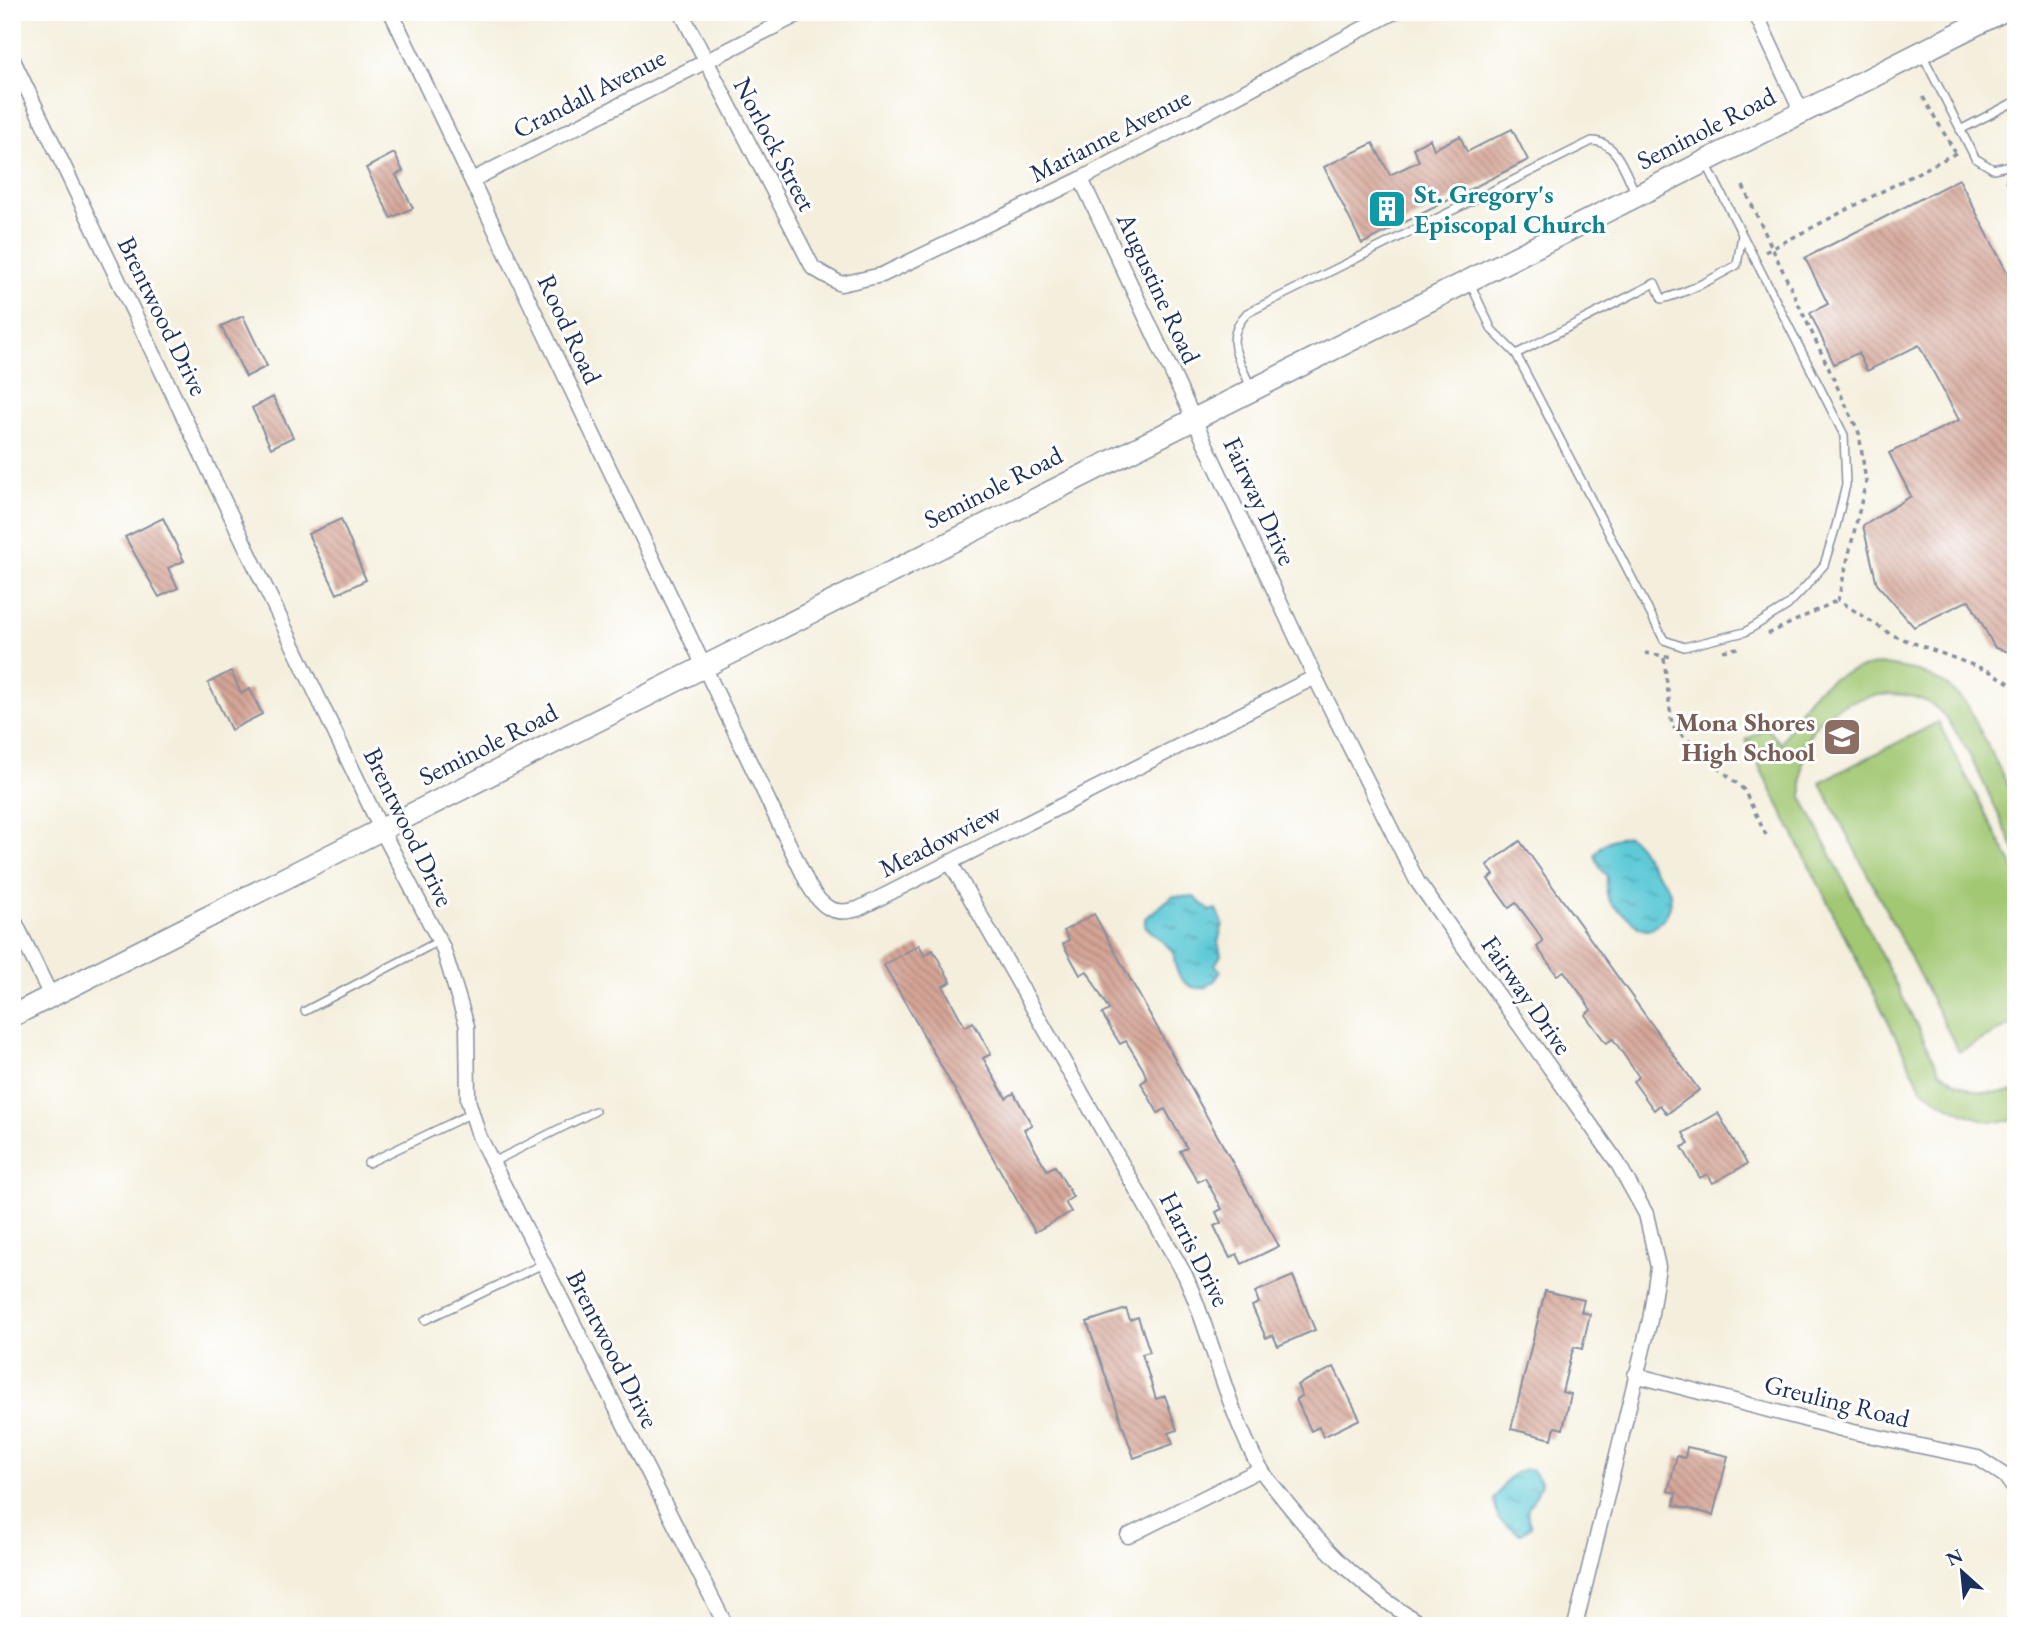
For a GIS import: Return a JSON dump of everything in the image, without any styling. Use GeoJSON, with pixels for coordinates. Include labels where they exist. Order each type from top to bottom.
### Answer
{"type":"FeatureCollection","features":[{"type":"Feature","properties":{"kind":"street","name":"Rood Road"},"geometry":{"type":"LineString","coordinates":[[391,12],[704,667]]}},
{"type":"Feature","properties":{"kind":"street","name":"Norlock Street"},"geometry":{"type":"LineString","coordinates":[[681,12],[704,62],[813,268],[841,284]]}},
{"type":"Feature","properties":{"kind":"street","name":"Crandall Avenue"},"geometry":{"type":"LineString","coordinates":[[472,180],[803,12]]}},
{"type":"Feature","properties":{"kind":"street","name":"Marianne Avenue"},"geometry":{"type":"LineString","coordinates":[[841,284],[882,275],[1081,179],[1394,12]]}},
{"type":"Feature","properties":{"kind":"street"},"geometry":{"type":"LineString","coordinates":[[1755,12],[1801,111]]}},
{"type":"Feature","properties":{"kind":"street","name":"Seminole Road"},"geometry":{"type":"LineString","coordinates":[[12,1016],[1704,159],[2001,12]]}},
{"type":"Feature","properties":{"kind":"street","name":"Brentwood Drive"},"geometry":{"type":"LineString","coordinates":[[12,58],[381,829],[439,941],[467,1026],[468,1100],[492,1162],[726,1626]]}},
{"type":"Feature","properties":{"kind":"street","name":"Augustine Road"},"geometry":{"type":"LineString","coordinates":[[1081,179],[1193,418]]}},
{"type":"Feature","properties":{"kind":"street","name":"Fairway Drive"},"geometry":{"type":"LineString","coordinates":[[1193,418],[1315,677],[1417,881],[1617,1162],[1646,1214],[1658,1266],[1650,1320],[1575,1626]]}},
{"type":"Feature","properties":{"kind":"street","name":"Meadowview"},"geometry":{"type":"LineString","coordinates":[[704,667],[809,887],[827,909],[837,913],[858,909],[1315,677]]}},
{"type":"Feature","properties":{"kind":"street","name":"Harris Drive"},"geometry":{"type":"LineString","coordinates":[[950,862],[1185,1275],[1201,1310],[1226,1387],[1261,1469],[1320,1545],[1359,1581],[1424,1626]]}},
{"type":"Feature","properties":{"kind":"street"},"geometry":{"type":"LineString","coordinates":[[12,916],[51,996]]}},
{"type":"Feature","properties":{"kind":"street","name":"Greuling Road"},"geometry":{"type":"LineString","coordinates":[[1635,1375],[1849,1431],[1978,1458],[2005,1476],[2016,1491]]}},
{"type":"Feature","properties":{"kind":"street"},"geometry":{"type":"LineString","coordinates":[[1128,1536],[1261,1469]]}},
{"type":"Feature","properties":{"kind":"lane"},"geometry":{"type":"LineString","coordinates":[[1921,52],[1975,158],[1993,169],[2016,164]]}},
{"type":"Feature","properties":{"kind":"lane"},"geometry":{"type":"LineString","coordinates":[[1960,130],[2016,101]]}},
{"type":"Feature","properties":{"kind":"lane"},"geometry":{"type":"LineString","coordinates":[[1251,388],[1233,344],[1234,327],[1247,313],[1592,141],[1603,141],[1612,148],[1636,194]]}},
{"type":"Feature","properties":{"kind":"lane"},"geometry":{"type":"LineString","coordinates":[[1468,279],[1492,330],[1516,354],[1664,640],[1684,647],[1745,632],[1787,606],[1824,565],[1846,485],[1844,435],[1704,159]]}},
{"type":"Feature","properties":{"kind":"lane"},"geometry":{"type":"LineString","coordinates":[[1516,354],[1655,283],[1662,299],[1685,293],[1710,280],[1737,265],[1742,235]]}},
{"type":"Feature","properties":{"kind":"lane"},"geometry":{"type":"LineString","coordinates":[[305,1011],[439,941]]}},
{"type":"Feature","properties":{"kind":"lane"},"geometry":{"type":"LineString","coordinates":[[492,1162],[596,1111]]}},
{"type":"Feature","properties":{"kind":"lane"},"geometry":{"type":"LineString","coordinates":[[368,1163],[472,1113]]}},
{"type":"Feature","properties":{"kind":"lane"},"geometry":{"type":"LineString","coordinates":[[425,1320],[543,1264]]}},
{"type":"Feature","properties":{"kind":"path"},"geometry":{"type":"LineString","coordinates":[[1754,258],[1956,153]]}},
{"type":"Feature","properties":{"kind":"path"},"geometry":{"type":"LineString","coordinates":[[1664,657],[1672,726],[1744,790],[1766,835]]}},
{"type":"Feature","properties":{"kind":"green space"},"geometry":{"type":"Polygon","coordinates":[[[1880,664],[1918,671],[1947,685],[1968,706],[2016,802],[2016,852],[1958,735],[1935,707],[1921,699],[1886,694],[1867,697],[1849,702],[1819,721],[1810,734],[1805,749],[1802,797],[1939,1070],[1957,1083],[1975,1090],[1995,1093],[2016,1091],[2016,1120],[1978,1118],[1944,1103],[1922,1089],[1746,740],[1767,728],[1781,744],[1800,711],[1818,689],[1843,674],[1880,664]]]}},
{"type":"Feature","properties":{"kind":"green space"},"geometry":{"type":"Polygon","coordinates":[[[1938,722],[2016,872],[2016,1022],[1959,1052],[1820,782],[1938,722]]]}},
{"type":"Feature","properties":{"kind":"water"},"geometry":{"type":"Polygon","coordinates":[[[1628,836],[1668,887],[1670,896],[1667,914],[1648,930],[1637,926],[1611,903],[1606,890],[1607,876],[1595,855],[1601,846],[1609,841],[1628,836]]]}},
{"type":"Feature","properties":{"kind":"water"},"geometry":{"type":"Polygon","coordinates":[[[1173,896],[1194,897],[1210,911],[1216,909],[1223,924],[1218,942],[1221,955],[1215,965],[1221,971],[1206,987],[1190,986],[1183,981],[1178,973],[1174,952],[1145,926],[1145,918],[1173,896]]]}},
{"type":"Feature","properties":{"kind":"water"},"geometry":{"type":"Polygon","coordinates":[[[1531,1469],[1541,1482],[1529,1508],[1528,1519],[1531,1526],[1520,1534],[1499,1520],[1494,1500],[1513,1475],[1531,1469]]]}},
{"type":"Feature","properties":{"kind":"building","name":"St. Gregory's Episcopal Church"},"geometry":{"type":"Polygon","coordinates":[[[1512,129],[1528,160],[1362,244],[1324,167],[1373,143],[1390,175],[1419,161],[1413,148],[1430,139],[1434,149],[1460,136],[1467,152],[1512,129]]]}},
{"type":"Feature","properties":{"kind":"building"},"geometry":{"type":"Polygon","coordinates":[[[394,153],[403,171],[396,175],[413,208],[391,218],[366,168],[394,153]]]}},
{"type":"Feature","properties":{"kind":"building"},"geometry":{"type":"Polygon","coordinates":[[[1959,179],[2012,282],[2016,281],[2016,654],[1995,648],[1969,600],[1914,627],[1877,584],[1863,526],[1911,496],[1889,453],[1959,420],[1919,345],[1867,371],[1858,353],[1834,364],[1810,313],[1828,304],[1805,258],[1959,179]]]}},
{"type":"Feature","properties":{"kind":"building"},"geometry":{"type":"Polygon","coordinates":[[[243,316],[267,366],[246,377],[221,326],[243,316]]]}},
{"type":"Feature","properties":{"kind":"building"},"geometry":{"type":"Polygon","coordinates":[[[273,397],[293,437],[271,448],[252,408],[273,397]]]}},
{"type":"Feature","properties":{"kind":"building"},"geometry":{"type":"Polygon","coordinates":[[[163,518],[184,561],[168,568],[178,588],[159,597],[125,537],[163,518]]]}},
{"type":"Feature","properties":{"kind":"building"},"geometry":{"type":"Polygon","coordinates":[[[341,519],[366,580],[337,594],[308,534],[341,519]]]}},
{"type":"Feature","properties":{"kind":"building"},"geometry":{"type":"Polygon","coordinates":[[[231,671],[241,693],[250,689],[262,714],[231,730],[208,683],[231,671]]]}},
{"type":"Feature","properties":{"kind":"building"},"geometry":{"type":"Polygon","coordinates":[[[1520,841],[1699,1090],[1667,1114],[1660,1105],[1654,1110],[1633,1081],[1639,1077],[1613,1039],[1606,1043],[1585,1015],[1591,1010],[1585,1000],[1564,971],[1557,975],[1537,947],[1543,942],[1537,931],[1516,903],[1509,908],[1488,879],[1494,875],[1487,865],[1520,841]]]}},
{"type":"Feature","properties":{"kind":"building"},"geometry":{"type":"Polygon","coordinates":[[[1094,914],[1279,1246],[1242,1264],[1237,1254],[1230,1258],[1214,1226],[1221,1223],[1216,1212],[1222,1209],[1205,1178],[1198,1182],[1180,1151],[1187,1148],[1165,1109],[1158,1113],[1141,1083],[1147,1079],[1143,1069],[1126,1041],[1120,1044],[1102,1014],[1109,1010],[1087,971],[1080,975],[1063,944],[1069,940],[1064,931],[1094,914]]]}},
{"type":"Feature","properties":{"kind":"building"},"geometry":{"type":"Polygon","coordinates":[[[919,945],[925,955],[933,950],[951,982],[943,986],[965,1027],[973,1022],[991,1054],[983,1058],[1000,1088],[1006,1098],[1014,1093],[1032,1125],[1024,1129],[1036,1151],[1047,1170],[1055,1166],[1073,1197],[1065,1202],[1071,1212],[1035,1232],[884,965],[919,945]]]}},
{"type":"Feature","properties":{"kind":"building"},"geometry":{"type":"Polygon","coordinates":[[[1718,1113],[1747,1164],[1713,1183],[1707,1174],[1700,1178],[1682,1147],[1689,1144],[1683,1133],[1718,1113]]]}},
{"type":"Feature","properties":{"kind":"building"},"geometry":{"type":"Polygon","coordinates":[[[1293,1276],[1315,1330],[1278,1346],[1273,1335],[1266,1338],[1252,1306],[1259,1303],[1255,1292],[1293,1276]]]}},
{"type":"Feature","properties":{"kind":"building"},"geometry":{"type":"Polygon","coordinates":[[[1545,1291],[1584,1300],[1581,1312],[1590,1314],[1582,1349],[1574,1347],[1562,1392],[1571,1394],[1563,1429],[1555,1427],[1552,1439],[1511,1429],[1545,1291]]]}},
{"type":"Feature","properties":{"kind":"building"},"geometry":{"type":"Polygon","coordinates":[[[1126,1309],[1130,1320],[1138,1317],[1150,1352],[1142,1354],[1156,1399],[1165,1396],[1177,1430],[1169,1433],[1173,1444],[1134,1458],[1087,1322],[1126,1309]]]}},
{"type":"Feature","properties":{"kind":"building"},"geometry":{"type":"Polygon","coordinates":[[[1334,1367],[1360,1419],[1323,1437],[1319,1427],[1311,1431],[1296,1399],[1302,1396],[1297,1385],[1334,1367]]]}},
{"type":"Feature","properties":{"kind":"building"},"geometry":{"type":"Polygon","coordinates":[[[1687,1447],[1728,1456],[1713,1515],[1674,1505],[1676,1493],[1668,1491],[1677,1456],[1685,1458],[1687,1447]]]}},
{"type":"Feature","properties":{"kind":"place","name":"St. Gregory's Episcopal Church"},"geometry":{"type":"Point","coordinates":[1387,209]}},
{"type":"Feature","properties":{"kind":"place","name":"Mona Shores High School"},"geometry":{"type":"Point","coordinates":[1842,737]}}]}
